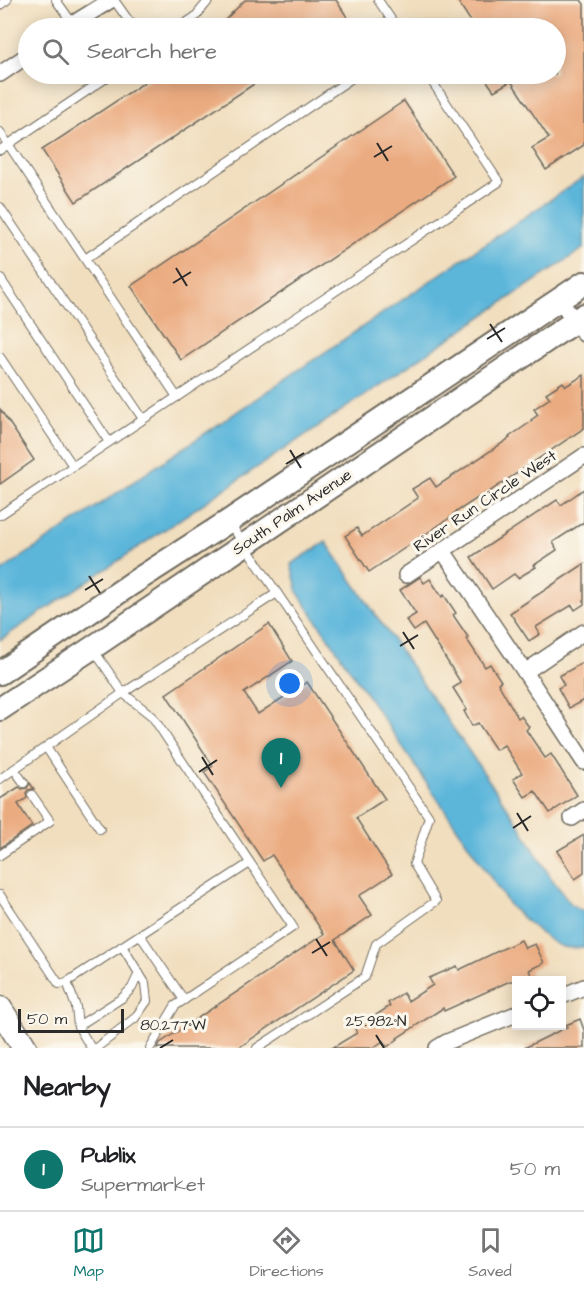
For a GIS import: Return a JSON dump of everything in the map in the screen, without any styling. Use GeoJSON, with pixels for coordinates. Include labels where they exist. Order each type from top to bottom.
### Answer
{"type":"FeatureCollection","features":[{"type":"Feature","properties":{"kind":"main road","name":"South Palm Avenue"},"geometry":{"type":"LineString","coordinates":[[0,673],[131,584],[576,292]]}},
{"type":"Feature","properties":{"kind":"main road","name":"South Palm Avenue"},"geometry":{"type":"LineString","coordinates":[[0,709],[244,544],[581,324]]}},
{"type":"Feature","properties":{"kind":"main road"},"geometry":{"type":"LineString","coordinates":[[0,1009],[25,1048]]}},
{"type":"Feature","properties":{"kind":"street"},"geometry":{"type":"LineString","coordinates":[[83,18],[113,0]]}},
{"type":"Feature","properties":{"kind":"street"},"geometry":{"type":"LineString","coordinates":[[0,74],[18,61]]}},
{"type":"Feature","properties":{"kind":"street"},"geometry":{"type":"LineString","coordinates":[[576,292],[581,324]]}},
{"type":"Feature","properties":{"kind":"street","name":"River Run Circle West"},"geometry":{"type":"LineString","coordinates":[[406,575],[584,456]]}},
{"type":"Feature","properties":{"kind":"street"},"geometry":{"type":"LineString","coordinates":[[443,551],[584,762]]}},
{"type":"Feature","properties":{"kind":"street"},"geometry":{"type":"LineString","coordinates":[[525,672],[584,632]]}},
{"type":"Feature","properties":{"kind":"street"},"geometry":{"type":"LineString","coordinates":[[566,994],[584,987]]}},
{"type":"Feature","properties":{"kind":"street"},"geometry":{"type":"LineString","coordinates":[[437,1048],[512,1016]]}},
{"type":"Feature","properties":{"kind":"lane"},"geometry":{"type":"LineString","coordinates":[[0,5],[8,0]]}},
{"type":"Feature","properties":{"kind":"lane"},"geometry":{"type":"LineString","coordinates":[[56,0],[66,18]]}},
{"type":"Feature","properties":{"kind":"lane"},"geometry":{"type":"LineString","coordinates":[[113,0],[126,18]]}},
{"type":"Feature","properties":{"kind":"lane"},"geometry":{"type":"LineString","coordinates":[[193,18],[209,0]]}},
{"type":"Feature","properties":{"kind":"lane"},"geometry":{"type":"LineString","coordinates":[[378,0],[390,18]]}},
{"type":"Feature","properties":{"kind":"lane"},"geometry":{"type":"LineString","coordinates":[[0,150],[97,84]]}},
{"type":"Feature","properties":{"kind":"lane"},"geometry":{"type":"LineString","coordinates":[[85,259],[343,84]]}},
{"type":"Feature","properties":{"kind":"lane"},"geometry":{"type":"LineString","coordinates":[[0,515],[499,182],[434,84]]}},
{"type":"Feature","properties":{"kind":"lane"},"geometry":{"type":"LineString","coordinates":[[0,132],[177,397]]}},
{"type":"Feature","properties":{"kind":"lane"},"geometry":{"type":"LineString","coordinates":[[0,207],[143,419]]}},
{"type":"Feature","properties":{"kind":"lane"},"geometry":{"type":"LineString","coordinates":[[0,279],[109,442]]}},
{"type":"Feature","properties":{"kind":"lane"},"geometry":{"type":"LineString","coordinates":[[0,357],[73,466]]}},
{"type":"Feature","properties":{"kind":"lane"},"geometry":{"type":"LineString","coordinates":[[229,521],[429,817],[414,864],[436,901],[376,944],[365,977],[257,1048]]}},
{"type":"Feature","properties":{"kind":"lane"},"geometry":{"type":"LineString","coordinates":[[0,779],[123,693],[277,593]]}},
{"type":"Feature","properties":{"kind":"lane"},"geometry":{"type":"LineString","coordinates":[[92,648],[123,693],[152,716],[293,927],[175,1006],[150,1048]]}},
{"type":"Feature","properties":{"kind":"lane"},"geometry":{"type":"LineString","coordinates":[[46,747],[100,828]]}},
{"type":"Feature","properties":{"kind":"lane"},"geometry":{"type":"LineString","coordinates":[[14,769],[24,783]]}},
{"type":"Feature","properties":{"kind":"lane"},"geometry":{"type":"LineString","coordinates":[[0,855],[50,821],[32,795]]}},
{"type":"Feature","properties":{"kind":"lane"},"geometry":{"type":"LineString","coordinates":[[0,896],[59,984],[67,982],[250,863]]}},
{"type":"Feature","properties":{"kind":"lane"},"geometry":{"type":"LineString","coordinates":[[140,935],[184,1000]]}},
{"type":"Feature","properties":{"kind":"lane"},"geometry":{"type":"LineString","coordinates":[[96,1048],[135,1017],[147,1001],[145,983],[122,946]]}},
{"type":"Feature","properties":{"kind":"lane"},"geometry":{"type":"LineString","coordinates":[[78,1026],[122,998],[132,988],[139,974]]}},
{"type":"Feature","properties":{"kind":"lane"},"geometry":{"type":"LineString","coordinates":[[67,982],[76,1007],[78,1026],[91,1048]]}},
{"type":"Feature","properties":{"kind":"water"},"geometry":{"type":"Polygon","coordinates":[[[584,177],[584,248],[0,640],[0,572],[584,177]]]}},
{"type":"Feature","properties":{"kind":"water"},"geometry":{"type":"Polygon","coordinates":[[[326,542],[518,823],[551,878],[571,904],[584,910],[584,947],[560,946],[534,928],[510,906],[298,593],[291,564],[326,542]]]}},
{"type":"Feature","properties":{"kind":"building"},"geometry":{"type":"Polygon","coordinates":[[[245,0],[336,0],[348,18],[227,18],[245,0]]]}},
{"type":"Feature","properties":{"kind":"building"},"geometry":{"type":"Polygon","coordinates":[[[457,0],[581,0],[584,4],[584,145],[546,170],[532,148],[549,138],[513,84],[566,84],[566,18],[469,18],[457,0]]]}},
{"type":"Feature","properties":{"kind":"building"},"geometry":{"type":"Polygon","coordinates":[[[142,84],[254,84],[76,202],[42,150],[142,84]]]}},
{"type":"Feature","properties":{"kind":"building"},"geometry":{"type":"Polygon","coordinates":[[[489,84],[506,84],[494,91],[489,84]]]}},
{"type":"Feature","properties":{"kind":"building"},"geometry":{"type":"Polygon","coordinates":[[[404,101],[454,176],[181,360],[131,286],[404,101]]]}},
{"type":"Feature","properties":{"kind":"building"},"geometry":{"type":"Polygon","coordinates":[[[584,375],[584,428],[369,572],[345,536],[357,528],[362,536],[418,498],[412,489],[430,478],[436,487],[510,438],[538,415],[534,409],[550,398],[546,393],[563,382],[566,386],[584,375]]]}},
{"type":"Feature","properties":{"kind":"building"},"geometry":{"type":"Polygon","coordinates":[[[0,409],[34,460],[0,484],[0,409]]]}},
{"type":"Feature","properties":{"kind":"building"},"geometry":{"type":"Polygon","coordinates":[[[584,489],[584,522],[553,542],[557,550],[534,565],[536,567],[518,578],[514,574],[492,589],[471,557],[557,500],[561,505],[584,489]]]}},
{"type":"Feature","properties":{"kind":"building"},"geometry":{"type":"Polygon","coordinates":[[[584,564],[584,604],[575,610],[572,605],[536,627],[540,634],[529,641],[510,613],[584,564]]]}},
{"type":"Feature","properties":{"kind":"building"},"geometry":{"type":"Polygon","coordinates":[[[420,577],[424,583],[430,579],[442,597],[444,595],[456,613],[453,615],[468,637],[466,638],[485,667],[490,664],[501,681],[498,683],[518,718],[521,716],[529,727],[526,730],[545,758],[551,754],[577,795],[550,813],[535,791],[525,797],[513,779],[522,773],[504,745],[496,750],[478,723],[472,726],[464,711],[467,710],[453,688],[461,683],[424,624],[414,631],[406,620],[416,614],[400,590],[420,577]]]}},
{"type":"Feature","properties":{"kind":"building"},"geometry":{"type":"Polygon","coordinates":[[[269,624],[292,661],[244,693],[258,714],[307,682],[385,799],[356,818],[392,874],[359,896],[372,915],[335,940],[354,970],[238,1048],[157,1048],[160,1043],[324,934],[272,855],[263,861],[204,772],[213,766],[166,694],[269,624]]]}},
{"type":"Feature","properties":{"kind":"building"},"geometry":{"type":"Polygon","coordinates":[[[584,662],[584,700],[569,708],[558,688],[564,685],[559,676],[584,662]]]}},
{"type":"Feature","properties":{"kind":"building"},"geometry":{"type":"Polygon","coordinates":[[[30,783],[34,789],[28,790],[27,798],[18,804],[32,826],[0,848],[0,799],[19,787],[27,788],[30,783]]]}},
{"type":"Feature","properties":{"kind":"building"},"geometry":{"type":"Polygon","coordinates":[[[584,835],[584,873],[575,879],[557,851],[584,835]]]}},
{"type":"Feature","properties":{"kind":"building"},"geometry":{"type":"Polygon","coordinates":[[[521,940],[525,948],[535,944],[544,963],[529,970],[531,975],[529,976],[512,976],[512,981],[444,1011],[443,1008],[387,1047],[383,1041],[373,1048],[332,1048],[357,1033],[355,1029],[390,1006],[388,1003],[403,993],[408,1001],[433,985],[429,978],[457,966],[459,970],[521,940]]]}},
{"type":"Feature","properties":{"kind":"building"},"geometry":{"type":"Polygon","coordinates":[[[580,1019],[584,1030],[584,1048],[524,1048],[561,1030],[566,1030],[566,1025],[580,1019]]]}},
{"type":"Feature","properties":{"kind":"place","name":"Publix"},"geometry":{"type":"Point","coordinates":[281,788]}}]}
